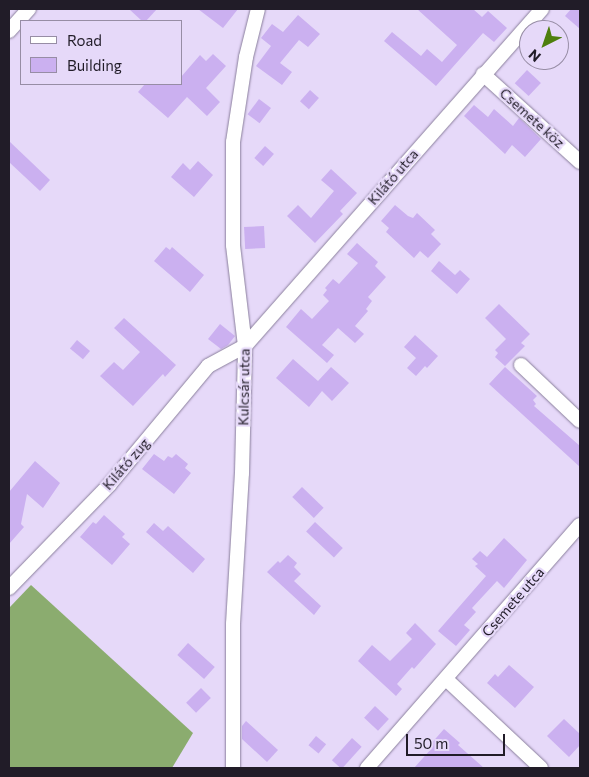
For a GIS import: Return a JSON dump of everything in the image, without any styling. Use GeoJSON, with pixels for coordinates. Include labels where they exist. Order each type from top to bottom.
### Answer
{"type":"FeatureCollection","features":[{"type":"Feature","properties":{"kind":"street"},"geometry":{"type":"LineString","coordinates":[[9,31],[29,9]]}},
{"type":"Feature","properties":{"kind":"street","name":"Kulcsár utca"},"geometry":{"type":"LineString","coordinates":[[233,768],[233,624],[242,473],[245,346],[233,245],[233,142],[246,57],[258,9]]}},
{"type":"Feature","properties":{"kind":"street","name":"Kilátó utca"},"geometry":{"type":"LineString","coordinates":[[245,346],[542,9]]}},
{"type":"Feature","properties":{"kind":"street","name":"Csemete köz"},"geometry":{"type":"LineString","coordinates":[[483,74],[580,162]]}},
{"type":"Feature","properties":{"kind":"street","name":"Kilátó zug"},"geometry":{"type":"LineString","coordinates":[[9,588],[109,485],[208,366],[245,346]]}},
{"type":"Feature","properties":{"kind":"street"},"geometry":{"type":"LineString","coordinates":[[521,364],[580,420]]}},
{"type":"Feature","properties":{"kind":"street","name":"Csemete utca"},"geometry":{"type":"LineString","coordinates":[[367,768],[580,525]]}},
{"type":"Feature","properties":{"kind":"street"},"geometry":{"type":"LineString","coordinates":[[446,679],[541,768]]}},
{"type":"Feature","properties":{"kind":"green space"},"geometry":{"type":"Polygon","coordinates":[[[31,585],[193,733],[172,768],[9,768],[9,608],[31,585]]]}},
{"type":"Feature","properties":{"kind":"building"},"geometry":{"type":"Polygon","coordinates":[[[129,9],[157,9],[147,20],[141,20],[129,9]]]}},
{"type":"Feature","properties":{"kind":"building"},"geometry":{"type":"Polygon","coordinates":[[[198,9],[238,9],[223,28],[198,9]]]}},
{"type":"Feature","properties":{"kind":"building"},"geometry":{"type":"Polygon","coordinates":[[[417,9],[473,9],[482,17],[488,11],[507,28],[494,42],[483,33],[436,86],[384,41],[392,32],[421,56],[427,49],[442,62],[457,45],[417,9]]]}},
{"type":"Feature","properties":{"kind":"building"},"geometry":{"type":"Polygon","coordinates":[[[571,9],[580,9],[580,29],[565,16],[571,9]]]}},
{"type":"Feature","properties":{"kind":"building"},"geometry":{"type":"Polygon","coordinates":[[[298,15],[320,34],[308,47],[299,40],[280,63],[292,72],[282,85],[256,66],[271,46],[261,38],[272,24],[283,32],[298,15]]]}},
{"type":"Feature","properties":{"kind":"building"},"geometry":{"type":"Polygon","coordinates":[[[213,54],[226,66],[206,88],[220,102],[207,116],[187,97],[168,118],[138,92],[144,85],[182,85],[182,76],[200,55],[206,61],[213,54]]]}},
{"type":"Feature","properties":{"kind":"building"},"geometry":{"type":"Polygon","coordinates":[[[527,70],[541,83],[529,96],[515,83],[527,70]]]}},
{"type":"Feature","properties":{"kind":"building"},"geometry":{"type":"Polygon","coordinates":[[[310,90],[319,98],[309,109],[300,101],[310,90]]]}},
{"type":"Feature","properties":{"kind":"building"},"geometry":{"type":"Polygon","coordinates":[[[259,99],[271,108],[260,123],[248,114],[259,99]]]}},
{"type":"Feature","properties":{"kind":"building"},"geometry":{"type":"Polygon","coordinates":[[[474,105],[488,117],[494,109],[513,126],[519,118],[541,139],[525,157],[512,145],[505,154],[464,116],[474,105]]]}},
{"type":"Feature","properties":{"kind":"building"},"geometry":{"type":"Polygon","coordinates":[[[9,141],[50,180],[40,191],[9,162],[9,141]]]}},
{"type":"Feature","properties":{"kind":"building"},"geometry":{"type":"Polygon","coordinates":[[[265,146],[274,154],[263,166],[254,158],[265,146]]]}},
{"type":"Feature","properties":{"kind":"building"},"geometry":{"type":"Polygon","coordinates":[[[198,161],[213,175],[194,197],[171,177],[183,163],[190,170],[198,161]]]}},
{"type":"Feature","properties":{"kind":"building"},"geometry":{"type":"Polygon","coordinates":[[[331,169],[357,193],[340,211],[343,214],[315,243],[287,216],[298,205],[311,218],[334,191],[321,180],[331,169]]]}},
{"type":"Feature","properties":{"kind":"building"},"geometry":{"type":"Polygon","coordinates":[[[395,205],[413,218],[417,213],[435,230],[431,234],[441,244],[428,258],[420,251],[414,258],[386,232],[389,228],[381,221],[395,205]]]}},
{"type":"Feature","properties":{"kind":"building"},"geometry":{"type":"Polygon","coordinates":[[[264,226],[265,248],[245,249],[244,227],[264,226]]]}},
{"type":"Feature","properties":{"kind":"building"},"geometry":{"type":"Polygon","coordinates":[[[357,243],[378,262],[375,266],[386,277],[368,297],[372,301],[366,309],[368,311],[355,326],[364,334],[355,343],[338,328],[322,345],[334,355],[327,363],[286,327],[301,309],[312,319],[329,301],[323,295],[327,290],[325,288],[333,279],[339,284],[358,263],[347,254],[357,243]]]}},
{"type":"Feature","properties":{"kind":"building"},"geometry":{"type":"Polygon","coordinates":[[[166,247],[170,250],[172,247],[204,275],[190,292],[154,261],[166,247]]]}},
{"type":"Feature","properties":{"kind":"building"},"geometry":{"type":"Polygon","coordinates":[[[439,261],[455,275],[460,270],[470,279],[457,294],[431,271],[439,261]]]}},
{"type":"Feature","properties":{"kind":"building"},"geometry":{"type":"Polygon","coordinates":[[[499,304],[530,334],[521,343],[525,346],[505,366],[495,357],[498,353],[495,350],[506,339],[485,318],[499,304]]]}},
{"type":"Feature","properties":{"kind":"building"},"geometry":{"type":"Polygon","coordinates":[[[124,318],[176,365],[165,377],[163,374],[133,406],[100,376],[114,362],[123,370],[140,352],[114,328],[124,318]]]}},
{"type":"Feature","properties":{"kind":"building"},"geometry":{"type":"Polygon","coordinates":[[[220,324],[235,336],[228,345],[221,349],[208,339],[220,324]]]}},
{"type":"Feature","properties":{"kind":"building"},"geometry":{"type":"Polygon","coordinates":[[[415,335],[438,356],[416,376],[407,368],[416,358],[404,347],[415,335]]]}},
{"type":"Feature","properties":{"kind":"building"},"geometry":{"type":"Polygon","coordinates":[[[77,340],[90,351],[83,359],[70,348],[77,340]]]}},
{"type":"Feature","properties":{"kind":"building"},"geometry":{"type":"Polygon","coordinates":[[[293,359],[318,381],[331,367],[349,383],[332,401],[322,391],[309,407],[276,378],[293,359]]]}},
{"type":"Feature","properties":{"kind":"building"},"geometry":{"type":"Polygon","coordinates":[[[505,367],[537,396],[533,400],[536,404],[534,406],[580,446],[580,467],[489,384],[505,367]]]}},
{"type":"Feature","properties":{"kind":"building"},"geometry":{"type":"Polygon","coordinates":[[[154,454],[164,461],[168,456],[172,458],[176,454],[188,464],[185,468],[191,473],[174,494],[142,469],[154,454]]]}},
{"type":"Feature","properties":{"kind":"building"},"geometry":{"type":"Polygon","coordinates":[[[35,461],[60,483],[43,508],[27,494],[21,524],[24,527],[9,544],[9,492],[35,461]]]}},
{"type":"Feature","properties":{"kind":"building"},"geometry":{"type":"Polygon","coordinates":[[[302,487],[324,508],[314,518],[292,497],[302,487]]]}},
{"type":"Feature","properties":{"kind":"building"},"geometry":{"type":"Polygon","coordinates":[[[104,515],[125,534],[122,537],[130,544],[112,565],[80,537],[93,522],[96,524],[104,515]]]}},
{"type":"Feature","properties":{"kind":"building"},"geometry":{"type":"Polygon","coordinates":[[[315,522],[343,548],[334,557],[306,532],[315,522]]]}},
{"type":"Feature","properties":{"kind":"building"},"geometry":{"type":"Polygon","coordinates":[[[154,523],[163,531],[168,526],[205,559],[193,573],[146,532],[154,523]]]}},
{"type":"Feature","properties":{"kind":"building"},"geometry":{"type":"Polygon","coordinates":[[[504,538],[527,560],[504,588],[497,581],[472,608],[476,612],[464,625],[470,630],[456,646],[438,631],[486,576],[475,566],[478,564],[472,559],[480,551],[487,557],[504,538]]]}},
{"type":"Feature","properties":{"kind":"building"},"geometry":{"type":"Polygon","coordinates":[[[288,555],[297,563],[294,567],[301,574],[294,581],[321,606],[314,615],[267,572],[278,561],[280,563],[288,555]]]}},
{"type":"Feature","properties":{"kind":"building"},"geometry":{"type":"Polygon","coordinates":[[[415,623],[436,644],[414,669],[412,667],[397,684],[402,689],[396,696],[358,661],[372,645],[390,661],[412,639],[406,633],[415,623]]]}},
{"type":"Feature","properties":{"kind":"building"},"geometry":{"type":"Polygon","coordinates":[[[188,643],[215,667],[204,679],[177,655],[188,643]]]}},
{"type":"Feature","properties":{"kind":"building"},"geometry":{"type":"Polygon","coordinates":[[[509,665],[534,687],[515,708],[487,683],[495,674],[498,677],[509,665]]]}},
{"type":"Feature","properties":{"kind":"building"},"geometry":{"type":"Polygon","coordinates":[[[201,688],[211,698],[196,713],[186,703],[201,688]]]}},
{"type":"Feature","properties":{"kind":"building"},"geometry":{"type":"Polygon","coordinates":[[[375,706],[389,719],[378,731],[364,718],[375,706]]]}},
{"type":"Feature","properties":{"kind":"building"},"geometry":{"type":"Polygon","coordinates":[[[564,719],[580,734],[580,745],[569,757],[547,736],[564,719]]]}},
{"type":"Feature","properties":{"kind":"building"},"geometry":{"type":"Polygon","coordinates":[[[246,721],[278,750],[267,762],[242,739],[242,726],[246,721]]]}},
{"type":"Feature","properties":{"kind":"building"},"geometry":{"type":"Polygon","coordinates":[[[444,729],[460,743],[458,745],[484,768],[414,768],[432,748],[429,746],[444,729]]]}},
{"type":"Feature","properties":{"kind":"building"},"geometry":{"type":"Polygon","coordinates":[[[316,736],[326,744],[319,754],[308,745],[316,736]]]}},
{"type":"Feature","properties":{"kind":"building"},"geometry":{"type":"Polygon","coordinates":[[[352,738],[362,747],[342,768],[332,760],[352,738]]]}}]}
